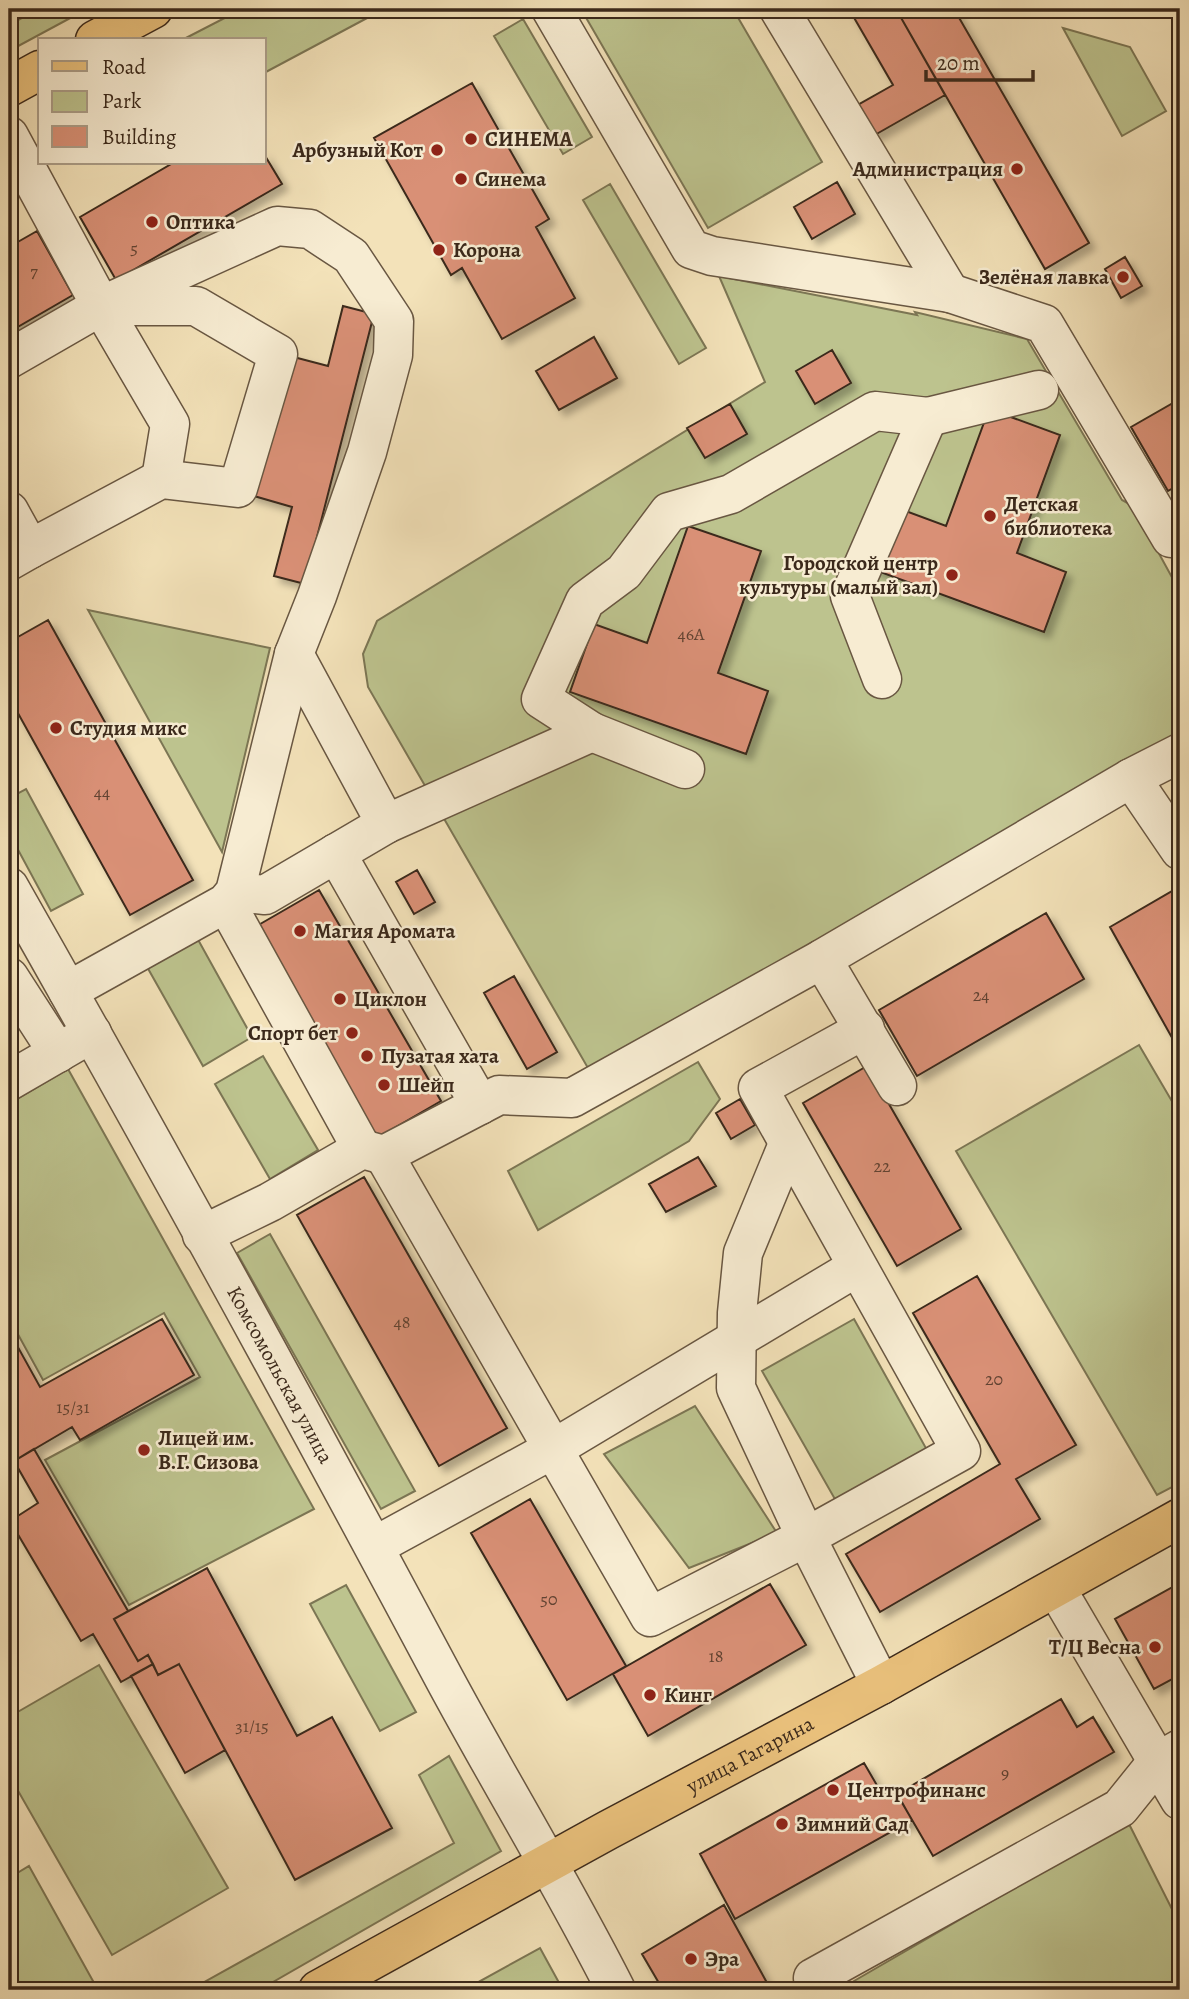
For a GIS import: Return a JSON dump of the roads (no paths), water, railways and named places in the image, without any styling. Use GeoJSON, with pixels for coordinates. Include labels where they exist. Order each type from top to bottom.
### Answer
{"type":"FeatureCollection","features":[{"type":"Feature","properties":{"kind":"main road"},"geometry":{"type":"LineString","coordinates":[[99,38],[153,9]]}},
{"type":"Feature","properties":{"kind":"main road"},"geometry":{"type":"LineString","coordinates":[[9,87],[38,71]]}},
{"type":"Feature","properties":{"kind":"main road","name":"улица Гагарина"},"geometry":{"type":"LineString","coordinates":[[318,1990],[881,1685],[1180,1518]]}},
{"type":"Feature","properties":{"kind":"street"},"geometry":{"type":"LineString","coordinates":[[551,9],[691,249],[712,256],[950,293],[1045,324],[1177,542]]}},
{"type":"Feature","properties":{"kind":"street"},"geometry":{"type":"LineString","coordinates":[[779,9],[950,293]]}},
{"type":"Feature","properties":{"kind":"street"},"geometry":{"type":"LineString","coordinates":[[9,136],[101,306],[170,424],[161,479]]}},
{"type":"Feature","properties":{"kind":"street"},"geometry":{"type":"LineString","coordinates":[[9,359],[101,306],[277,226],[310,229],[351,256],[394,321],[393,355],[367,452],[294,654],[230,897],[373,1152],[553,1449],[650,1616],[806,1537],[961,1451],[758,1088],[865,1029]]}},
{"type":"Feature","properties":{"kind":"street"},"geometry":{"type":"LineString","coordinates":[[9,511],[19,555],[161,479],[238,488],[278,354],[196,306],[101,306]]}},
{"type":"Feature","properties":{"kind":"street"},"geometry":{"type":"LineString","coordinates":[[685,769],[592,732],[541,699],[584,601],[624,572],[669,512],[731,494],[875,411],[928,417],[1040,390]]}},
{"type":"Feature","properties":{"kind":"street"},"geometry":{"type":"LineString","coordinates":[[882,679],[850,596],[928,417]]}},
{"type":"Feature","properties":{"kind":"street"},"geometry":{"type":"LineString","coordinates":[[294,654],[386,824]]}},
{"type":"Feature","properties":{"kind":"street"},"geometry":{"type":"LineString","coordinates":[[68,991],[230,897],[265,895],[386,824],[592,732]]}},
{"type":"Feature","properties":{"kind":"street"},"geometry":{"type":"LineString","coordinates":[[202,1235],[373,1152],[499,1095],[572,1098],[822,958],[1131,778],[1180,753]]}},
{"type":"Feature","properties":{"kind":"street"},"geometry":{"type":"LineString","coordinates":[[1131,778],[1180,850]]}},
{"type":"Feature","properties":{"kind":"street"},"geometry":{"type":"LineString","coordinates":[[336,853],[480,1105]]}},
{"type":"Feature","properties":{"kind":"street","name":"Комсомольская улица"},"geometry":{"type":"LineString","coordinates":[[9,887],[176,1182],[202,1235],[375,1546],[616,1990]]}},
{"type":"Feature","properties":{"kind":"street"},"geometry":{"type":"LineString","coordinates":[[822,958],[897,1086]]}},
{"type":"Feature","properties":{"kind":"street"},"geometry":{"type":"LineString","coordinates":[[9,977],[58,1053]]}},
{"type":"Feature","properties":{"kind":"street"},"geometry":{"type":"LineString","coordinates":[[9,1081],[92,1033]]}},
{"type":"Feature","properties":{"kind":"street"},"geometry":{"type":"LineString","coordinates":[[788,1144],[743,1253],[737,1313],[736,1388],[806,1537],[881,1685]]}},
{"type":"Feature","properties":{"kind":"street"},"geometry":{"type":"LineString","coordinates":[[375,1546],[553,1449],[857,1267]]}},
{"type":"Feature","properties":{"kind":"street"},"geometry":{"type":"LineString","coordinates":[[1056,1588],[1169,1756],[1180,1800]]}},
{"type":"Feature","properties":{"kind":"street"},"geometry":{"type":"LineString","coordinates":[[820,1990],[813,1978],[1120,1808],[1169,1756]]}},
{"type":"Feature","properties":{"kind":"place","name":"СИНЕМА"},"geometry":{"type":"Point","coordinates":[471,139]}},
{"type":"Feature","properties":{"kind":"place","name":"Арбузный Кот"},"geometry":{"type":"Point","coordinates":[437,150]}},
{"type":"Feature","properties":{"kind":"place","name":"Администрация"},"geometry":{"type":"Point","coordinates":[1017,169]}},
{"type":"Feature","properties":{"kind":"place","name":"Синема"},"geometry":{"type":"Point","coordinates":[461,179]}},
{"type":"Feature","properties":{"kind":"place","name":"Оптика"},"geometry":{"type":"Point","coordinates":[152,222]}},
{"type":"Feature","properties":{"kind":"place","name":"Корона"},"geometry":{"type":"Point","coordinates":[439,250]}},
{"type":"Feature","properties":{"kind":"place","name":"Зелёная лавка"},"geometry":{"type":"Point","coordinates":[1123,277]}},
{"type":"Feature","properties":{"kind":"place","name":"Детская библиотека"},"geometry":{"type":"Point","coordinates":[990,516]}},
{"type":"Feature","properties":{"kind":"place","name":"Городской центр культуры (малый зал)"},"geometry":{"type":"Point","coordinates":[952,575]}},
{"type":"Feature","properties":{"kind":"place","name":"Студия микс"},"geometry":{"type":"Point","coordinates":[56,728]}},
{"type":"Feature","properties":{"kind":"place","name":"Магия Аромата"},"geometry":{"type":"Point","coordinates":[300,931]}},
{"type":"Feature","properties":{"kind":"place","name":"Циклон"},"geometry":{"type":"Point","coordinates":[340,999]}},
{"type":"Feature","properties":{"kind":"place","name":"Спорт бет"},"geometry":{"type":"Point","coordinates":[352,1033]}},
{"type":"Feature","properties":{"kind":"place","name":"Пузатая хата"},"geometry":{"type":"Point","coordinates":[367,1056]}},
{"type":"Feature","properties":{"kind":"place","name":"Шейп"},"geometry":{"type":"Point","coordinates":[384,1085]}},
{"type":"Feature","properties":{"kind":"place","name":"Лицей им. В.Г. Сизова"},"geometry":{"type":"Point","coordinates":[144,1450]}},
{"type":"Feature","properties":{"kind":"place","name":"Т/Ц Весна"},"geometry":{"type":"Point","coordinates":[1155,1647]}},
{"type":"Feature","properties":{"kind":"place","name":"Кинг"},"geometry":{"type":"Point","coordinates":[650,1695]}},
{"type":"Feature","properties":{"kind":"place","name":"Центрофинанс"},"geometry":{"type":"Point","coordinates":[833,1790]}},
{"type":"Feature","properties":{"kind":"place","name":"Зимний Сад"},"geometry":{"type":"Point","coordinates":[782,1824]}},
{"type":"Feature","properties":{"kind":"place","name":"Эра"},"geometry":{"type":"Point","coordinates":[691,1959]}}]}
